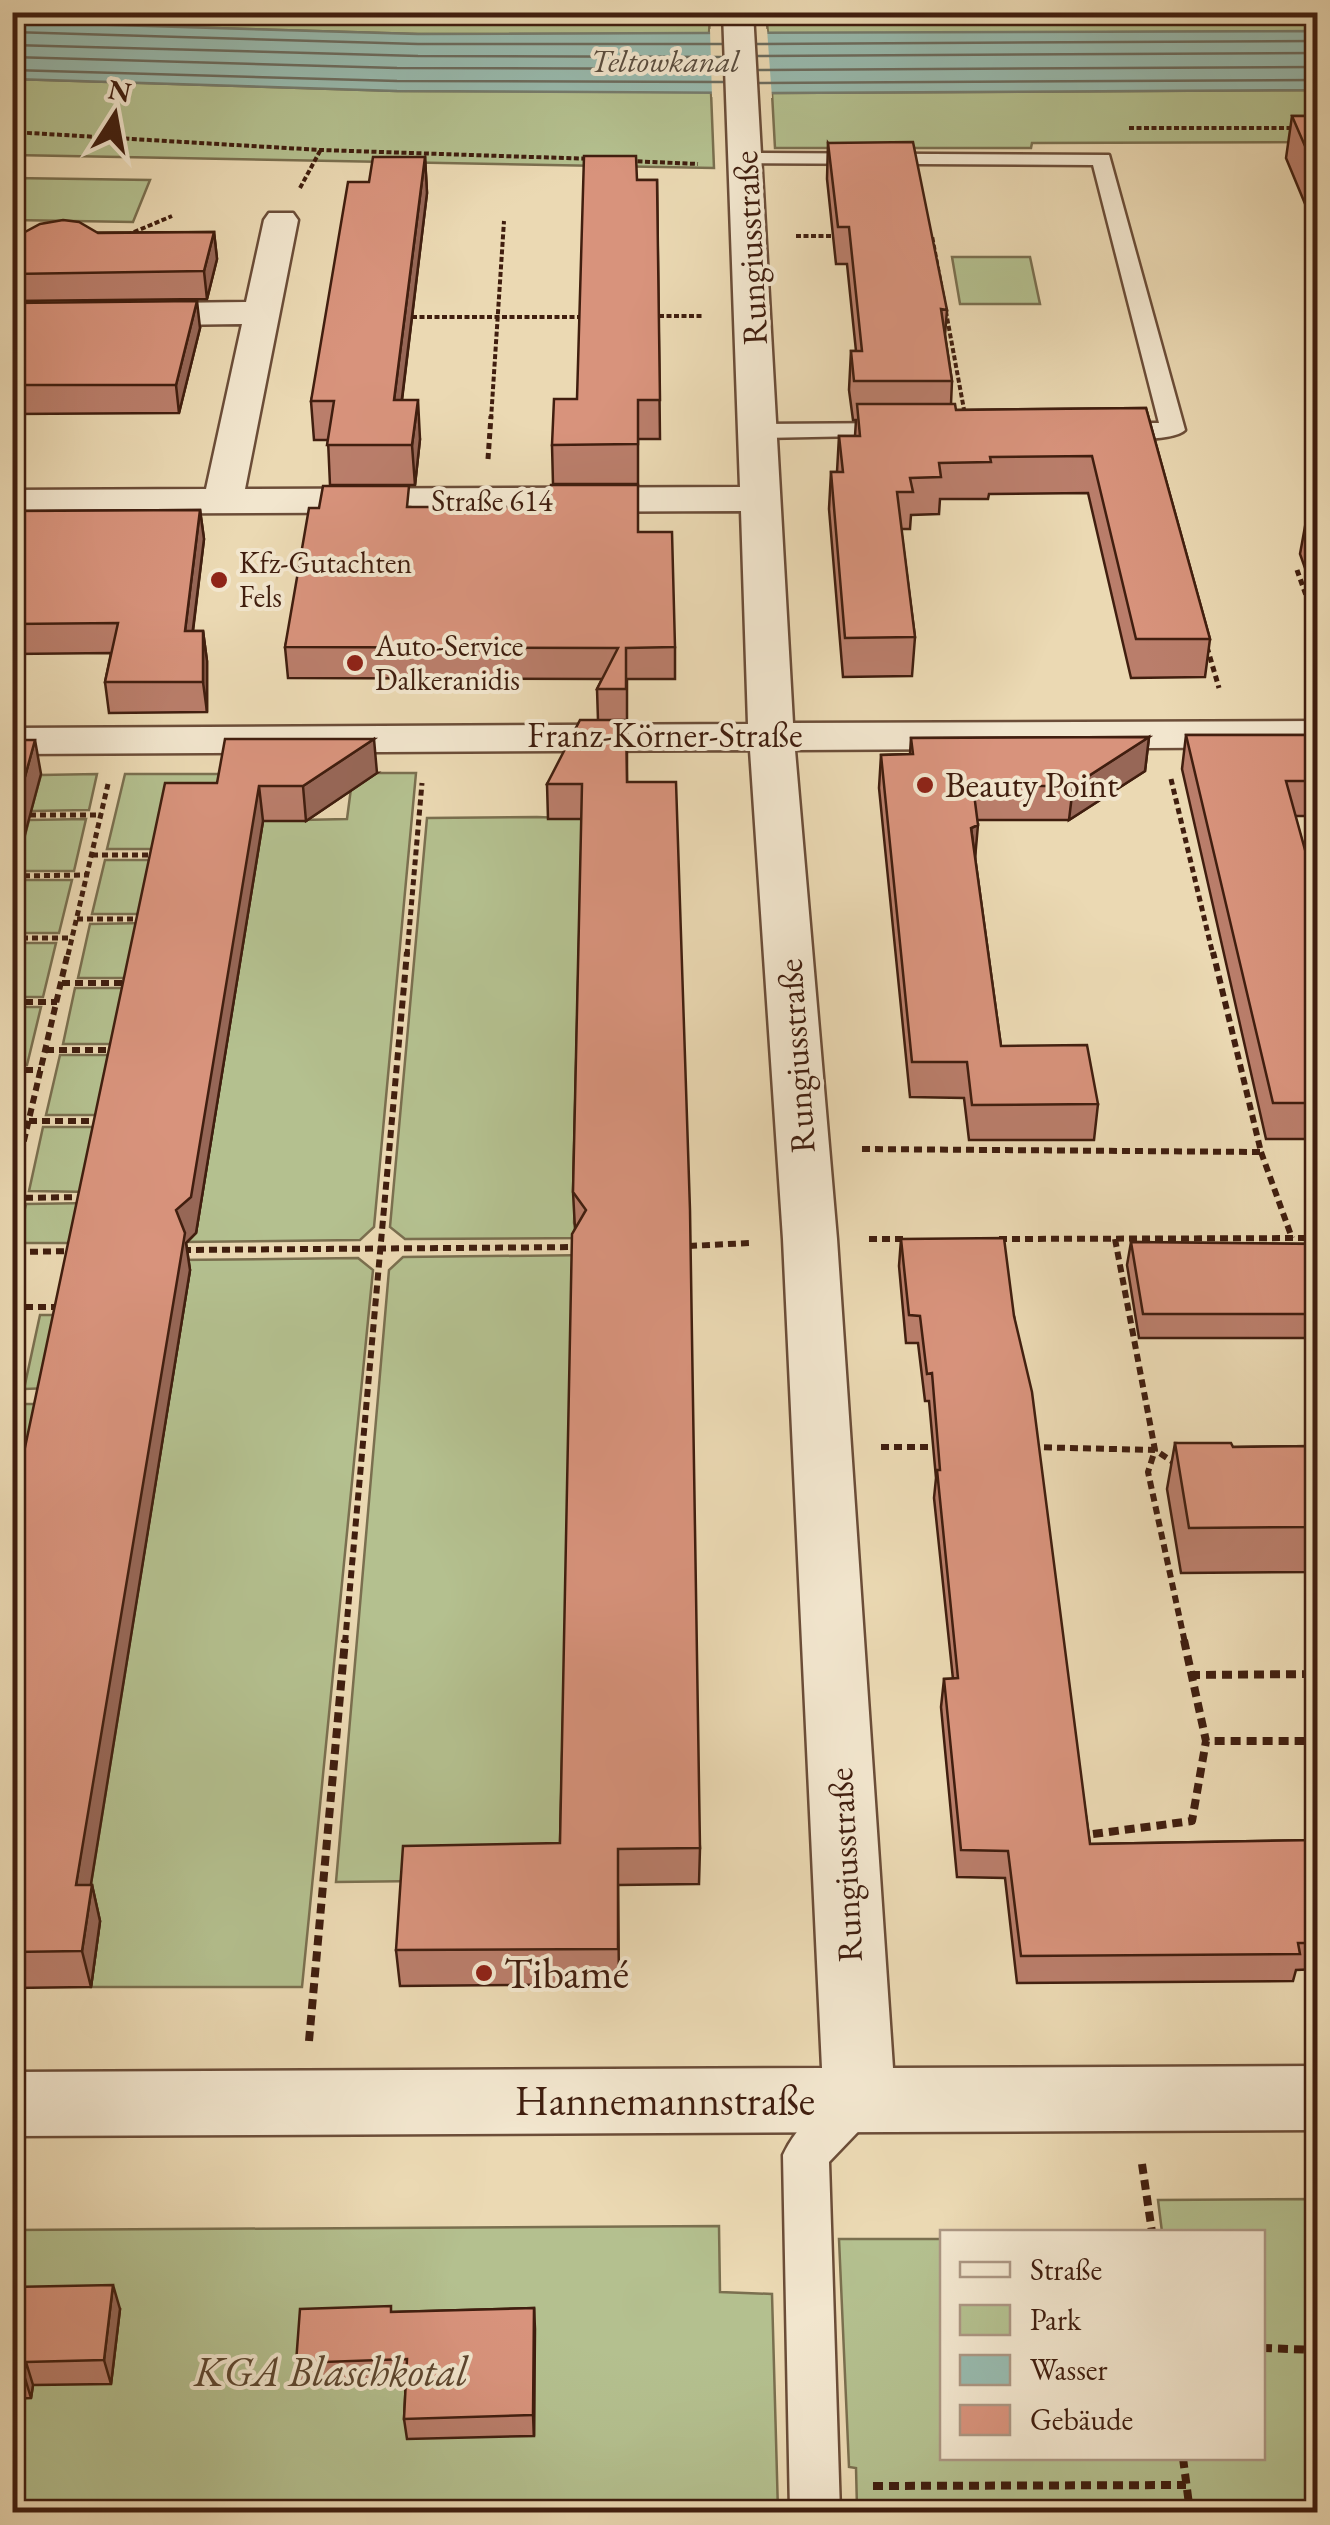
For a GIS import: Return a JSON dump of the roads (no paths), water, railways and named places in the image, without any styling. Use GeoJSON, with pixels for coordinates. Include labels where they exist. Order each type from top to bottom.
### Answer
{"type":"FeatureCollection","features":[{"type":"Feature","properties":{"kind":"street","name":"Rungiusstraße"},"geometry":{"type":"LineString","coordinates":[[738,12],[772,734],[810,1240],[858,2100]]}},
{"type":"Feature","properties":{"kind":"street"},"geometry":{"type":"LineString","coordinates":[[223,502],[281,220]]}},
{"type":"Feature","properties":{"kind":"street"},"geometry":{"type":"LineString","coordinates":[[12,316],[263,313]]}},
{"type":"Feature","properties":{"kind":"street","name":"Straße 614"},"geometry":{"type":"LineString","coordinates":[[12,502],[761,499]]}},
{"type":"Feature","properties":{"kind":"street","name":"Franz-Körner-Straße"},"geometry":{"type":"LineString","coordinates":[[12,740],[1318,734]]}},
{"type":"Feature","properties":{"kind":"street","name":"Hannemannstraße"},"geometry":{"type":"LineString","coordinates":[[12,2104],[1318,2098]]}},
{"type":"Feature","properties":{"kind":"lane"},"geometry":{"type":"LineString","coordinates":[[746,159],[1102,159],[1173,430],[1080,430]]}},
{"type":"Feature","properties":{"kind":"lane"},"geometry":{"type":"LineString","coordinates":[[758,430],[967,430]]}},
{"type":"Feature","properties":{"kind":"lane"},"geometry":{"type":"LineString","coordinates":[[814,2500],[806,2155],[858,2100]]}},
{"type":"Feature","properties":{"kind":"water","name":"Teltowkanal"},"geometry":{"type":"Polygon","coordinates":[[[13,22],[418,34],[1318,31],[1317,90],[397,91],[13,79],[13,22]]]}},
{"type":"Feature","properties":{"kind":"place","name":"Kfz-Gutachten Fels"},"geometry":{"type":"Point","coordinates":[219,580]}},
{"type":"Feature","properties":{"kind":"place","name":"Auto-Service Dalkeranidis"},"geometry":{"type":"Point","coordinates":[355,663]}},
{"type":"Feature","properties":{"kind":"place","name":"Beauty Point"},"geometry":{"type":"Point","coordinates":[925,785]}},
{"type":"Feature","properties":{"kind":"place","name":"Tibamé"},"geometry":{"type":"Point","coordinates":[484,1973]}},
{"type":"Feature","properties":{"kind":"park label","name":"KGA Blaschkotal"},"geometry":{"type":"Point","coordinates":[331,2371]}}]}
